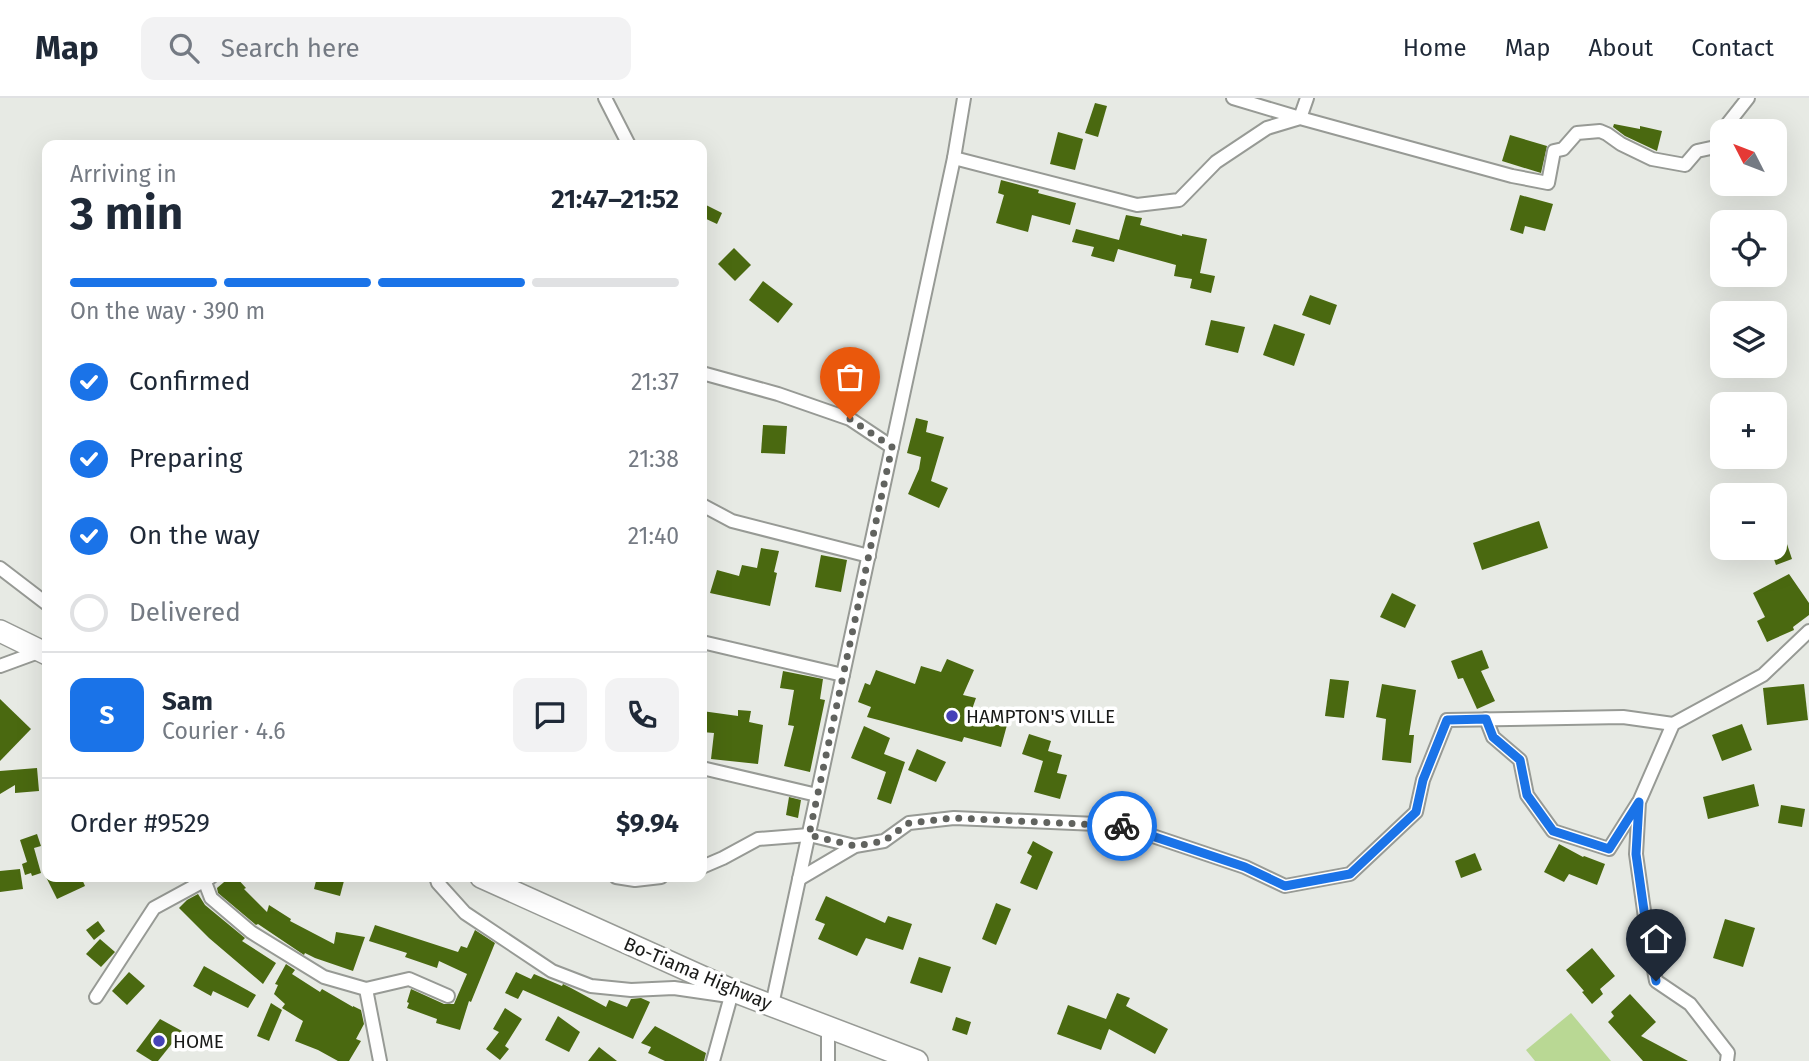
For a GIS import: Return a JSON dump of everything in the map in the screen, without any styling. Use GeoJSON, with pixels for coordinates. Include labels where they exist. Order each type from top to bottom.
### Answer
{"type":"FeatureCollection","features":[{"type":"Feature","properties":{"kind":"highway"},"geometry":{"type":"LineString","coordinates":[[0,631],[42,652]]}},
{"type":"Feature","properties":{"kind":"highway","name":"Bo-Tiama Highway"},"geometry":{"type":"LineString","coordinates":[[492,882],[733,994],[772,1004],[918,1061]]}},
{"type":"Feature","properties":{"kind":"street"},"geometry":{"type":"LineString","coordinates":[[606,98],[627,140]]}},
{"type":"Feature","properties":{"kind":"street"},"geometry":{"type":"LineString","coordinates":[[772,1004],[954,158],[964,98]]}},
{"type":"Feature","properties":{"kind":"street"},"geometry":{"type":"LineString","coordinates":[[1233,98],[1512,176],[1548,183],[1554,150],[1563,149],[1577,133],[1600,131],[1652,159],[1685,165],[1696,151],[1710,148]]}},
{"type":"Feature","properties":{"kind":"street"},"geometry":{"type":"LineString","coordinates":[[1300,118],[1307,98]]}},
{"type":"Feature","properties":{"kind":"street"},"geometry":{"type":"LineString","coordinates":[[1731,119],[1748,98]]}},
{"type":"Feature","properties":{"kind":"street"},"geometry":{"type":"LineString","coordinates":[[954,158],[1137,205],[1179,200],[1216,162],[1267,128],[1300,118]]}},
{"type":"Feature","properties":{"kind":"street"},"geometry":{"type":"LineString","coordinates":[[707,374],[778,394],[850,419],[892,447]]}},
{"type":"Feature","properties":{"kind":"street"},"geometry":{"type":"LineString","coordinates":[[707,508],[732,521],[869,556]]}},
{"type":"Feature","properties":{"kind":"street"},"geometry":{"type":"LineString","coordinates":[[0,568],[42,600]]}},
{"type":"Feature","properties":{"kind":"street"},"geometry":{"type":"LineString","coordinates":[[799,879],[855,846],[884,841],[909,823],[954,818],[1120,825],[1245,867],[1285,886],[1350,874],[1416,812],[1423,780],[1447,720],[1623,718],[1673,724],[1763,675],[1809,631]]}},
{"type":"Feature","properties":{"kind":"street"},"geometry":{"type":"LineString","coordinates":[[707,643],[843,675]]}},
{"type":"Feature","properties":{"kind":"street"},"geometry":{"type":"LineString","coordinates":[[0,666],[42,654]]}},
{"type":"Feature","properties":{"kind":"street"},"geometry":{"type":"LineString","coordinates":[[1486,719],[1493,737],[1520,760],[1527,795],[1553,831],[1609,849],[1639,802],[1673,724]]}},
{"type":"Feature","properties":{"kind":"street"},"geometry":{"type":"LineString","coordinates":[[707,769],[817,795]]}},
{"type":"Feature","properties":{"kind":"street"},"geometry":{"type":"LineString","coordinates":[[1639,802],[1636,854],[1656,981],[1690,1004],[1728,1053],[1727,1061]]}},
{"type":"Feature","properties":{"kind":"street"},"geometry":{"type":"LineString","coordinates":[[707,865],[758,839],[809,835],[855,846]]}},
{"type":"Feature","properties":{"kind":"street"},"geometry":{"type":"LineString","coordinates":[[96,997],[155,908],[199,882]]}},
{"type":"Feature","properties":{"kind":"street"},"geometry":{"type":"LineString","coordinates":[[207,882],[211,898],[251,932],[324,977],[366,989],[409,979],[448,996]]}},
{"type":"Feature","properties":{"kind":"street"},"geometry":{"type":"LineString","coordinates":[[438,882],[465,913],[552,971],[591,986],[631,990],[674,988],[733,994],[713,1061]]}},
{"type":"Feature","properties":{"kind":"street"},"geometry":{"type":"LineString","coordinates":[[366,989],[380,1061]]}},
{"type":"Feature","properties":{"kind":"street"},"geometry":{"type":"LineString","coordinates":[[828,1027],[828,1061]]}},
{"type":"Feature","properties":{"kind":"green space"},"geometry":{"type":"Polygon","coordinates":[[[1571,1013],[1611,1061],[1535,1061],[1526,1050],[1571,1013]]]}},
{"type":"Feature","properties":{"kind":"building"},"geometry":{"type":"Polygon","coordinates":[[[1095,103],[1107,106],[1098,137],[1085,133],[1095,103]]]}},
{"type":"Feature","properties":{"kind":"building"},"geometry":{"type":"Polygon","coordinates":[[[1614,124],[1662,131],[1657,151],[1625,136],[1613,127],[1614,124]]]}},
{"type":"Feature","properties":{"kind":"building"},"geometry":{"type":"Polygon","coordinates":[[[1058,132],[1083,139],[1075,170],[1050,164],[1058,132]]]}},
{"type":"Feature","properties":{"kind":"building"},"geometry":{"type":"Polygon","coordinates":[[[1510,135],[1547,146],[1541,173],[1502,161],[1510,135]]]}},
{"type":"Feature","properties":{"kind":"building"},"geometry":{"type":"Polygon","coordinates":[[[1001,180],[1076,203],[1070,225],[1032,215],[1028,232],[996,223],[1004,195],[998,193],[1001,180]]]}},
{"type":"Feature","properties":{"kind":"building"},"geometry":{"type":"Polygon","coordinates":[[[1520,195],[1553,204],[1545,231],[1525,226],[1523,234],[1510,230],[1520,195]]]}},
{"type":"Feature","properties":{"kind":"building"},"geometry":{"type":"Polygon","coordinates":[[[707,206],[722,213],[717,224],[707,219],[707,206]]]}},
{"type":"Feature","properties":{"kind":"building"},"geometry":{"type":"Polygon","coordinates":[[[1126,215],[1142,218],[1140,225],[1182,236],[1207,239],[1200,273],[1215,276],[1211,293],[1190,288],[1192,279],[1174,276],[1176,265],[1118,249],[1114,262],[1091,256],[1094,247],[1072,242],[1076,229],[1119,240],[1126,215]]]}},
{"type":"Feature","properties":{"kind":"building"},"geometry":{"type":"Polygon","coordinates":[[[734,248],[751,265],[735,281],[718,264],[734,248]]]}},
{"type":"Feature","properties":{"kind":"building"},"geometry":{"type":"Polygon","coordinates":[[[763,281],[793,304],[778,323],[749,300],[763,281]]]}},
{"type":"Feature","properties":{"kind":"building"},"geometry":{"type":"Polygon","coordinates":[[[1310,295],[1337,305],[1330,325],[1302,315],[1310,295]]]}},
{"type":"Feature","properties":{"kind":"building"},"geometry":{"type":"Polygon","coordinates":[[[1211,320],[1245,327],[1238,353],[1205,345],[1211,320]]]}},
{"type":"Feature","properties":{"kind":"building"},"geometry":{"type":"Polygon","coordinates":[[[1274,324],[1305,334],[1294,366],[1263,355],[1274,324]]]}},
{"type":"Feature","properties":{"kind":"building"},"geometry":{"type":"Polygon","coordinates":[[[916,418],[928,421],[926,432],[944,437],[931,481],[948,488],[939,508],[908,494],[921,457],[907,453],[916,418]]]}},
{"type":"Feature","properties":{"kind":"building"},"geometry":{"type":"Polygon","coordinates":[[[763,425],[787,426],[785,454],[761,453],[763,425]]]}},
{"type":"Feature","properties":{"kind":"building"},"geometry":{"type":"Polygon","coordinates":[[[1539,521],[1548,548],[1482,570],[1473,543],[1539,521]]]}},
{"type":"Feature","properties":{"kind":"building"},"geometry":{"type":"Polygon","coordinates":[[[1787,544],[1792,559],[1776,565],[1774,560],[1787,560],[1787,544]]]}},
{"type":"Feature","properties":{"kind":"building"},"geometry":{"type":"Polygon","coordinates":[[[761,548],[779,551],[770,606],[710,593],[717,570],[739,576],[742,565],[757,568],[761,548]]]}},
{"type":"Feature","properties":{"kind":"building"},"geometry":{"type":"Polygon","coordinates":[[[821,555],[847,560],[841,592],[815,587],[821,555]]]}},
{"type":"Feature","properties":{"kind":"building"},"geometry":{"type":"Polygon","coordinates":[[[1789,574],[1809,603],[1809,615],[1793,627],[1794,630],[1767,642],[1757,621],[1765,617],[1753,593],[1789,574]]]}},
{"type":"Feature","properties":{"kind":"building"},"geometry":{"type":"Polygon","coordinates":[[[1392,593],[1416,605],[1405,628],[1380,617],[1392,593]]]}},
{"type":"Feature","properties":{"kind":"building"},"geometry":{"type":"Polygon","coordinates":[[[1482,650],[1489,668],[1481,671],[1495,701],[1477,709],[1463,678],[1458,679],[1451,661],[1482,650]]]}},
{"type":"Feature","properties":{"kind":"building"},"geometry":{"type":"Polygon","coordinates":[[[947,659],[974,670],[963,695],[976,698],[970,715],[1007,725],[1001,747],[964,737],[962,742],[867,717],[871,707],[858,702],[865,683],[870,685],[876,670],[915,684],[921,666],[941,672],[947,659]]]}},
{"type":"Feature","properties":{"kind":"building"},"geometry":{"type":"Polygon","coordinates":[[[783,671],[823,679],[820,699],[825,700],[810,772],[784,766],[794,726],[788,725],[794,690],[780,688],[783,671]]]}},
{"type":"Feature","properties":{"kind":"building"},"geometry":{"type":"Polygon","coordinates":[[[1330,679],[1349,681],[1344,718],[1325,716],[1330,679]]]}},
{"type":"Feature","properties":{"kind":"building"},"geometry":{"type":"Polygon","coordinates":[[[1382,684],[1416,690],[1409,735],[1414,735],[1411,763],[1382,760],[1386,719],[1376,717],[1382,684]]]}},
{"type":"Feature","properties":{"kind":"building"},"geometry":{"type":"Polygon","coordinates":[[[1804,684],[1808,720],[1767,725],[1763,688],[1804,684]]]}},
{"type":"Feature","properties":{"kind":"building"},"geometry":{"type":"Polygon","coordinates":[[[0,699],[31,729],[0,761],[0,699]]]}},
{"type":"Feature","properties":{"kind":"building"},"geometry":{"type":"Polygon","coordinates":[[[738,710],[751,711],[749,722],[763,725],[758,764],[711,759],[714,733],[707,732],[707,712],[738,716],[738,710]]]}},
{"type":"Feature","properties":{"kind":"building"},"geometry":{"type":"Polygon","coordinates":[[[1742,724],[1752,750],[1722,761],[1712,735],[1742,724]]]}},
{"type":"Feature","properties":{"kind":"building"},"geometry":{"type":"Polygon","coordinates":[[[864,726],[890,738],[884,754],[905,762],[891,804],[877,799],[886,772],[851,758],[864,726]]]}},
{"type":"Feature","properties":{"kind":"building"},"geometry":{"type":"Polygon","coordinates":[[[1029,734],[1051,741],[1048,751],[1062,755],[1057,773],[1067,775],[1060,799],[1034,792],[1043,761],[1022,754],[1029,734]]]}},
{"type":"Feature","properties":{"kind":"building"},"geometry":{"type":"Polygon","coordinates":[[[917,749],[946,762],[936,782],[908,770],[917,749]]]}},
{"type":"Feature","properties":{"kind":"building"},"geometry":{"type":"Polygon","coordinates":[[[37,768],[39,791],[15,793],[15,785],[0,794],[0,771],[37,768]]]}},
{"type":"Feature","properties":{"kind":"building"},"geometry":{"type":"Polygon","coordinates":[[[1754,784],[1759,806],[1708,819],[1703,797],[1754,784]]]}},
{"type":"Feature","properties":{"kind":"building"},"geometry":{"type":"Polygon","coordinates":[[[789,797],[801,800],[798,818],[786,815],[789,797]]]}},
{"type":"Feature","properties":{"kind":"building"},"geometry":{"type":"Polygon","coordinates":[[[1781,805],[1805,809],[1802,827],[1778,823],[1781,805]]]}},
{"type":"Feature","properties":{"kind":"building"},"geometry":{"type":"Polygon","coordinates":[[[37,834],[41,846],[34,848],[41,873],[25,875],[22,864],[27,862],[20,840],[37,834]]]}},
{"type":"Feature","properties":{"kind":"building"},"geometry":{"type":"Polygon","coordinates":[[[1033,841],[1053,852],[1037,890],[1020,883],[1032,856],[1027,853],[1033,841]]]}},
{"type":"Feature","properties":{"kind":"building"},"geometry":{"type":"Polygon","coordinates":[[[1559,844],[1583,857],[1605,864],[1597,885],[1569,874],[1564,882],[1544,872],[1559,844]]]}},
{"type":"Feature","properties":{"kind":"building"},"geometry":{"type":"Polygon","coordinates":[[[1475,853],[1482,870],[1461,878],[1455,861],[1475,853]]]}},
{"type":"Feature","properties":{"kind":"building"},"geometry":{"type":"Polygon","coordinates":[[[20,869],[23,889],[0,892],[0,871],[20,869]]]}},
{"type":"Feature","properties":{"kind":"building"},"geometry":{"type":"Polygon","coordinates":[[[48,882],[83,882],[85,886],[57,899],[48,882]]]}},
{"type":"Feature","properties":{"kind":"building"},"geometry":{"type":"Polygon","coordinates":[[[224,882],[241,882],[267,912],[269,905],[291,919],[290,921],[334,944],[336,932],[365,937],[353,971],[305,953],[304,955],[256,925],[218,893],[217,888],[224,882]]]}},
{"type":"Feature","properties":{"kind":"building"},"geometry":{"type":"Polygon","coordinates":[[[316,882],[344,882],[340,896],[314,889],[316,882]]]}},
{"type":"Feature","properties":{"kind":"building"},"geometry":{"type":"Polygon","coordinates":[[[198,894],[205,905],[245,938],[242,941],[276,963],[263,984],[209,938],[179,908],[198,894]]]}},
{"type":"Feature","properties":{"kind":"building"},"geometry":{"type":"Polygon","coordinates":[[[826,896],[885,923],[888,916],[912,924],[903,950],[866,938],[857,956],[818,939],[825,924],[815,920],[826,896]]]}},
{"type":"Feature","properties":{"kind":"building"},"geometry":{"type":"Polygon","coordinates":[[[996,903],[1011,909],[996,945],[982,939],[996,903]]]}},
{"type":"Feature","properties":{"kind":"building"},"geometry":{"type":"Polygon","coordinates":[[[1725,919],[1755,928],[1743,967],[1713,958],[1725,919]]]}},
{"type":"Feature","properties":{"kind":"building"},"geometry":{"type":"Polygon","coordinates":[[[98,921],[105,931],[94,940],[86,930],[98,921]]]}},
{"type":"Feature","properties":{"kind":"building"},"geometry":{"type":"Polygon","coordinates":[[[375,925],[458,952],[461,946],[467,948],[475,930],[495,943],[471,1002],[469,1001],[460,1030],[436,1023],[437,1019],[407,1008],[407,1002],[411,989],[444,1004],[454,1004],[467,974],[439,961],[437,968],[405,957],[407,953],[369,941],[375,925]]]}},
{"type":"Feature","properties":{"kind":"building"},"geometry":{"type":"Polygon","coordinates":[[[100,939],[115,952],[101,967],[86,954],[100,939]]]}},
{"type":"Feature","properties":{"kind":"building"},"geometry":{"type":"Polygon","coordinates":[[[1592,948],[1615,976],[1600,989],[1603,994],[1592,1004],[1566,970],[1592,948]]]}},
{"type":"Feature","properties":{"kind":"building"},"geometry":{"type":"Polygon","coordinates":[[[919,957],[951,967],[942,993],[910,983],[919,957]]]}},
{"type":"Feature","properties":{"kind":"building"},"geometry":{"type":"Polygon","coordinates":[[[286,964],[295,970],[292,974],[320,992],[322,989],[361,1010],[364,1024],[356,1039],[361,1041],[349,1061],[338,1061],[295,1041],[303,1021],[282,1008],[285,1004],[274,994],[278,985],[275,984],[286,964]]]}},
{"type":"Feature","properties":{"kind":"building"},"geometry":{"type":"Polygon","coordinates":[[[204,966],[256,995],[248,1008],[213,991],[211,996],[193,986],[204,966]]]}},
{"type":"Feature","properties":{"kind":"building"},"geometry":{"type":"Polygon","coordinates":[[[129,972],[145,986],[127,1005],[112,991],[129,972]]]}},
{"type":"Feature","properties":{"kind":"building"},"geometry":{"type":"Polygon","coordinates":[[[516,972],[531,979],[534,974],[562,986],[563,984],[606,1007],[609,1000],[627,1007],[631,999],[641,998],[650,1002],[633,1039],[523,990],[518,999],[505,993],[516,972]]]}},
{"type":"Feature","properties":{"kind":"building"},"geometry":{"type":"Polygon","coordinates":[[[1117,993],[1130,998],[1126,1006],[1168,1029],[1155,1054],[1109,1029],[1101,1050],[1057,1034],[1068,1005],[1106,1019],[1117,993]]]}},
{"type":"Feature","properties":{"kind":"building"},"geometry":{"type":"Polygon","coordinates":[[[1630,994],[1656,1022],[1641,1036],[1688,1061],[1643,1061],[1608,1022],[1614,1016],[1611,1012],[1630,994]]]}},
{"type":"Feature","properties":{"kind":"building"},"geometry":{"type":"Polygon","coordinates":[[[271,1003],[282,1010],[269,1041],[257,1036],[271,1003]]]}},
{"type":"Feature","properties":{"kind":"building"},"geometry":{"type":"Polygon","coordinates":[[[505,1008],[522,1019],[505,1046],[509,1049],[500,1060],[486,1049],[499,1032],[493,1029],[505,1008]]]}},
{"type":"Feature","properties":{"kind":"building"},"geometry":{"type":"Polygon","coordinates":[[[558,1016],[580,1032],[569,1052],[545,1040],[558,1016]]]}},
{"type":"Feature","properties":{"kind":"building"},"geometry":{"type":"Polygon","coordinates":[[[956,1017],[971,1022],[967,1035],[952,1030],[956,1017]]]}},
{"type":"Feature","properties":{"kind":"building","name":"HOME"},"geometry":{"type":"Polygon","coordinates":[[[160,1019],[182,1031],[158,1061],[152,1061],[136,1051],[160,1019]]]}},
{"type":"Feature","properties":{"kind":"building"},"geometry":{"type":"Polygon","coordinates":[[[655,1026],[706,1053],[704,1061],[665,1061],[648,1053],[651,1047],[641,1043],[655,1026]]]}},
{"type":"Feature","properties":{"kind":"building"},"geometry":{"type":"Polygon","coordinates":[[[599,1047],[617,1061],[588,1061],[599,1047]]]}},
{"type":"Feature","properties":{"kind":"way so far"},"geometry":{"type":"LineString","coordinates":[[850,419],[892,447],[809,835],[855,846],[884,841],[909,823],[954,818],[1122,826]]}},
{"type":"Feature","properties":{"kind":"place","name":"HAMPTON'S VILLE"},"geometry":{"type":"Point","coordinates":[952,716]}},
{"type":"Feature","properties":{"kind":"place","name":"HOME"},"geometry":{"type":"Point","coordinates":[159,1041]}},
{"type":"Feature","properties":{"kind":"route"},"geometry":{"type":"LineString","coordinates":[[1122,826],[1245,867],[1285,886],[1350,874],[1416,812],[1423,780],[1447,720],[1486,719],[1493,737],[1520,760],[1527,795],[1553,831],[1609,849],[1639,802],[1636,854],[1656,981]]}}]}
